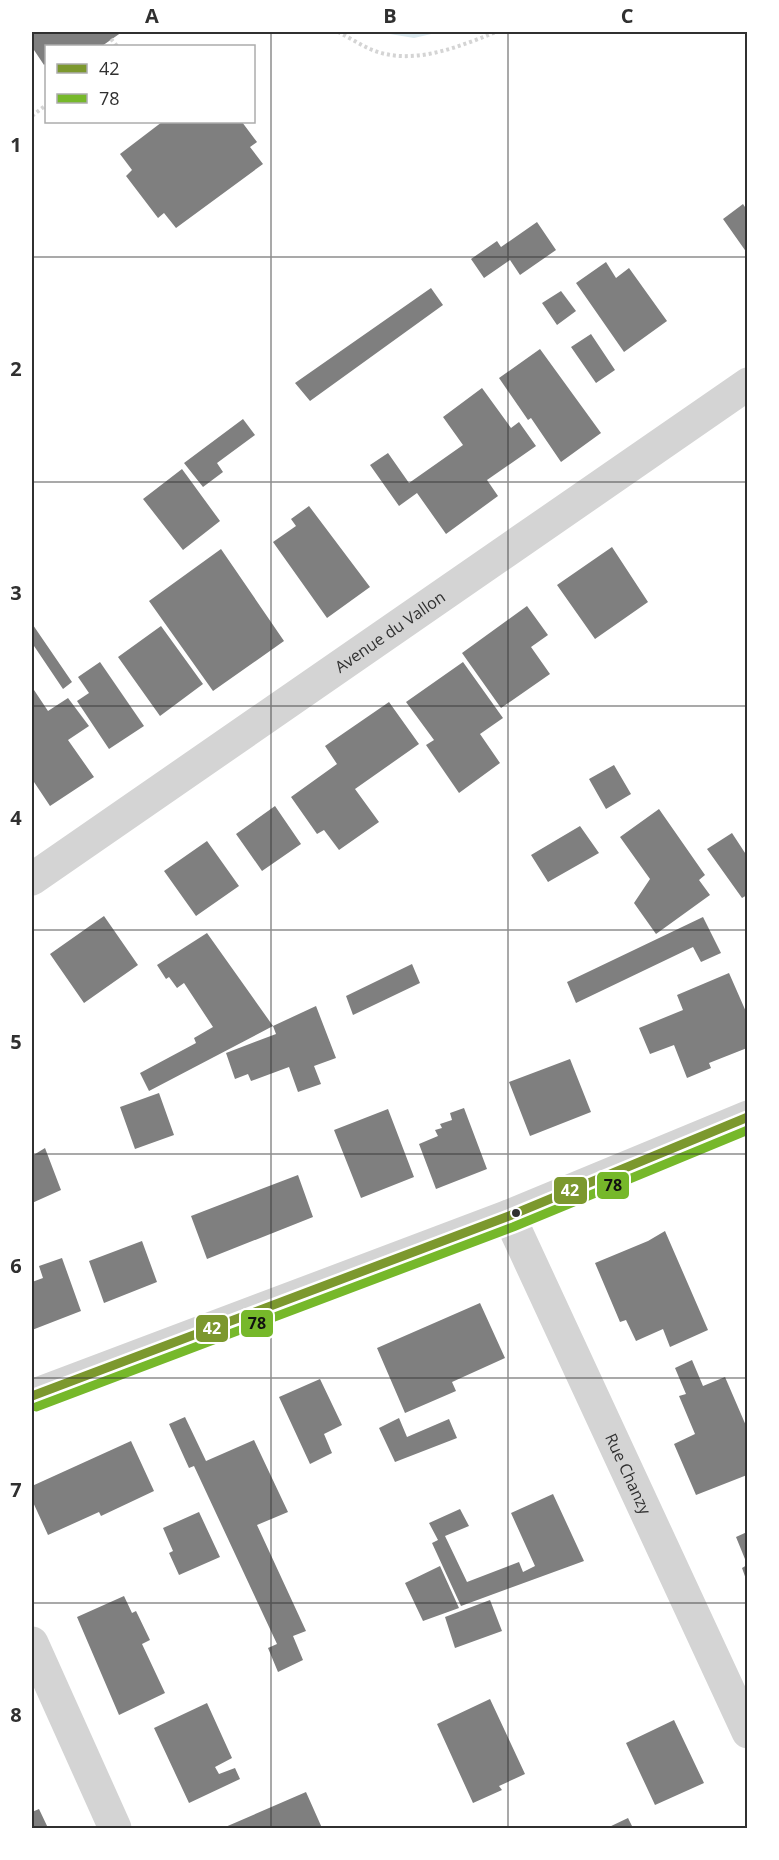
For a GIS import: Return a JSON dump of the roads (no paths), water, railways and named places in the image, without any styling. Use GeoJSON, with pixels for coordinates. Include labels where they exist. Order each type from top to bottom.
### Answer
{"type":"FeatureCollection","features":[{"type":"Feature","properties":{"kind":"street","name":"Avenue du Vallon"},"geometry":{"type":"LineString","coordinates":[[32,879],[747,384]]}},
{"type":"Feature","properties":{"kind":"street"},"geometry":{"type":"LineString","coordinates":[[32,1395],[509,1216],[747,1117]]}},
{"type":"Feature","properties":{"kind":"street","name":"Rue Chanzy"},"geometry":{"type":"LineString","coordinates":[[509,1216],[747,1732]]}},
{"type":"Feature","properties":{"kind":"street"},"geometry":{"type":"LineString","coordinates":[[32,1643],[116,1828]]}}]}
